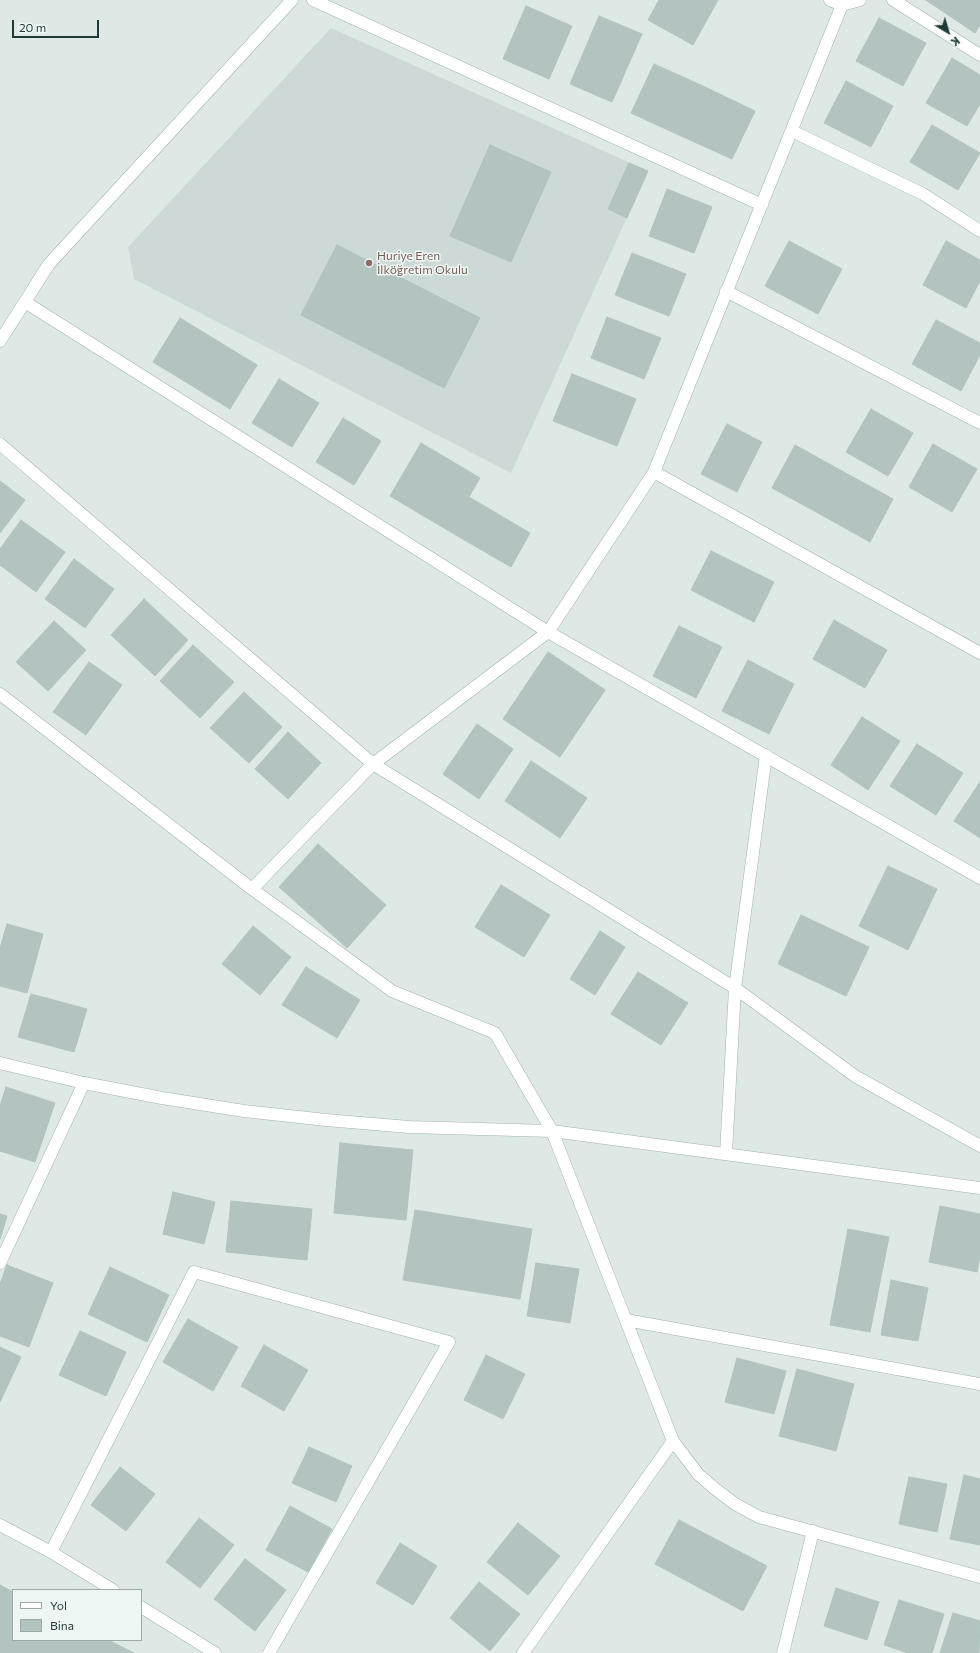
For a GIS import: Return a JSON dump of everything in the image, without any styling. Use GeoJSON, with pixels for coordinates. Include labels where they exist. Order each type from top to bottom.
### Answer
{"type":"FeatureCollection","features":[{"type":"Feature","properties":{"kind":"street"},"geometry":{"type":"LineString","coordinates":[[0,341],[49,264],[292,0]]}},
{"type":"Feature","properties":{"kind":"street"},"geometry":{"type":"LineString","coordinates":[[313,0],[762,204]]}},
{"type":"Feature","properties":{"kind":"street"},"geometry":{"type":"LineString","coordinates":[[830,0],[842,5],[860,0]]}},
{"type":"Feature","properties":{"kind":"street"},"geometry":{"type":"LineString","coordinates":[[893,0],[980,55]]}},
{"type":"Feature","properties":{"kind":"street"},"geometry":{"type":"LineString","coordinates":[[252,889],[373,764],[548,632],[654,472],[842,5]]}},
{"type":"Feature","properties":{"kind":"street"},"geometry":{"type":"LineString","coordinates":[[792,131],[923,194],[980,231]]}},
{"type":"Feature","properties":{"kind":"street"},"geometry":{"type":"LineString","coordinates":[[726,291],[980,423]]}},
{"type":"Feature","properties":{"kind":"street"},"geometry":{"type":"LineString","coordinates":[[25,302],[548,632],[980,878]]}},
{"type":"Feature","properties":{"kind":"street"},"geometry":{"type":"LineString","coordinates":[[0,444],[373,764],[735,988],[855,1076],[980,1146]]}},
{"type":"Feature","properties":{"kind":"street"},"geometry":{"type":"LineString","coordinates":[[654,472],[980,653]]}},
{"type":"Feature","properties":{"kind":"street"},"geometry":{"type":"LineString","coordinates":[[0,694],[252,889],[392,991],[495,1033],[552,1131],[673,1441],[698,1474],[736,1504],[759,1517],[980,1576]]}},
{"type":"Feature","properties":{"kind":"street"},"geometry":{"type":"LineString","coordinates":[[726,1154],[735,988],[766,756]]}},
{"type":"Feature","properties":{"kind":"street"},"geometry":{"type":"LineString","coordinates":[[0,1064],[84,1083],[236,1109],[326,1120],[409,1127],[552,1131],[980,1188]]}},
{"type":"Feature","properties":{"kind":"street"},"geometry":{"type":"LineString","coordinates":[[0,1264],[84,1083]]}},
{"type":"Feature","properties":{"kind":"street"},"geometry":{"type":"LineString","coordinates":[[51,1552],[194,1272],[449,1342],[269,1653]]}},
{"type":"Feature","properties":{"kind":"street"},"geometry":{"type":"LineString","coordinates":[[626,1320],[980,1384]]}},
{"type":"Feature","properties":{"kind":"street"},"geometry":{"type":"LineString","coordinates":[[523,1653],[673,1441]]}},
{"type":"Feature","properties":{"kind":"street"},"geometry":{"type":"LineString","coordinates":[[0,1525],[51,1552],[111,1589]]}},
{"type":"Feature","properties":{"kind":"street"},"geometry":{"type":"LineString","coordinates":[[783,1653],[813,1531]]}},
{"type":"Feature","properties":{"kind":"street"},"geometry":{"type":"LineString","coordinates":[[142,1608],[215,1653]]}},
{"type":"Feature","properties":{"kind":"shaded area","name":"Huriye Eren İlköğretim Okulu"},"geometry":{"type":"Polygon","coordinates":[[[331,28],[648,171],[511,473],[134,279],[128,247],[331,28]]]}},
{"type":"Feature","properties":{"kind":"building"},"geometry":{"type":"Polygon","coordinates":[[[659,0],[718,0],[693,45],[648,20],[659,0]]]}},
{"type":"Feature","properties":{"kind":"building"},"geometry":{"type":"Polygon","coordinates":[[[926,0],[980,0],[980,25],[975,33],[926,0]]]}},
{"type":"Feature","properties":{"kind":"building"},"geometry":{"type":"Polygon","coordinates":[[[526,6],[572,26],[549,79],[503,59],[526,6]]]}},
{"type":"Feature","properties":{"kind":"building"},"geometry":{"type":"Polygon","coordinates":[[[599,16],[642,34],[612,102],[570,84],[599,16]]]}},
{"type":"Feature","properties":{"kind":"building"},"geometry":{"type":"Polygon","coordinates":[[[879,18],[926,43],[903,86],[856,61],[879,18]]]}},
{"type":"Feature","properties":{"kind":"building"},"geometry":{"type":"Polygon","coordinates":[[[952,58],[980,75],[980,104],[967,126],[926,103],[952,58]]]}},
{"type":"Feature","properties":{"kind":"building"},"geometry":{"type":"Polygon","coordinates":[[[654,64],[705,87],[681,136],[631,113],[654,64]]]}},
{"type":"Feature","properties":{"kind":"building"},"geometry":{"type":"Polygon","coordinates":[[[846,81],[893,106],[871,147],[824,123],[846,81]]]}},
{"type":"Feature","properties":{"kind":"building"},"geometry":{"type":"Polygon","coordinates":[[[705,87],[755,111],[732,159],[681,136],[705,87]]]}},
{"type":"Feature","properties":{"kind":"building"},"geometry":{"type":"Polygon","coordinates":[[[932,125],[980,153],[958,190],[910,162],[932,125]]]}},
{"type":"Feature","properties":{"kind":"building"},"geometry":{"type":"Polygon","coordinates":[[[490,145],[551,172],[511,262],[450,236],[490,145]]]}},
{"type":"Feature","properties":{"kind":"building"},"geometry":{"type":"Polygon","coordinates":[[[629,163],[648,171],[627,218],[608,209],[629,163]]]}},
{"type":"Feature","properties":{"kind":"building"},"geometry":{"type":"Polygon","coordinates":[[[667,189],[712,207],[694,253],[649,236],[667,189]]]}},
{"type":"Feature","properties":{"kind":"building"},"geometry":{"type":"Polygon","coordinates":[[[789,241],[842,269],[818,314],[765,286],[789,241]]]}},
{"type":"Feature","properties":{"kind":"building"},"geometry":{"type":"Polygon","coordinates":[[[946,241],[980,260],[980,281],[966,308],[923,285],[946,241]]]}},
{"type":"Feature","properties":{"kind":"building"},"geometry":{"type":"Polygon","coordinates":[[[337,245],[480,318],[444,388],[301,315],[337,245]]]}},
{"type":"Feature","properties":{"kind":"building"},"geometry":{"type":"Polygon","coordinates":[[[632,253],[686,274],[669,316],[615,295],[632,253]]]}},
{"type":"Feature","properties":{"kind":"building"},"geometry":{"type":"Polygon","coordinates":[[[607,317],[661,338],[644,379],[591,358],[607,317]]]}},
{"type":"Feature","properties":{"kind":"building"},"geometry":{"type":"Polygon","coordinates":[[[180,318],[257,365],[230,409],[153,362],[180,318]]]}},
{"type":"Feature","properties":{"kind":"building"},"geometry":{"type":"Polygon","coordinates":[[[936,320],[980,343],[980,355],[961,391],[912,364],[936,320]]]}},
{"type":"Feature","properties":{"kind":"building"},"geometry":{"type":"Polygon","coordinates":[[[572,374],[636,399],[617,446],[553,421],[572,374]]]}},
{"type":"Feature","properties":{"kind":"building"},"geometry":{"type":"Polygon","coordinates":[[[279,379],[319,403],[292,447],[252,423],[279,379]]]}},
{"type":"Feature","properties":{"kind":"building"},"geometry":{"type":"Polygon","coordinates":[[[871,409],[913,433],[888,476],[846,452],[871,409]]]}},
{"type":"Feature","properties":{"kind":"building"},"geometry":{"type":"Polygon","coordinates":[[[343,418],[381,441],[354,485],[316,462],[343,418]]]}},
{"type":"Feature","properties":{"kind":"building"},"geometry":{"type":"Polygon","coordinates":[[[727,424],[762,442],[737,492],[701,474],[727,424]]]}},
{"type":"Feature","properties":{"kind":"building"},"geometry":{"type":"Polygon","coordinates":[[[421,443],[480,478],[449,531],[390,496],[421,443]]]}},
{"type":"Feature","properties":{"kind":"building"},"geometry":{"type":"Polygon","coordinates":[[[933,444],[977,469],[952,512],[909,487],[933,444]]]}},
{"type":"Feature","properties":{"kind":"building"},"geometry":{"type":"Polygon","coordinates":[[[795,445],[842,471],[818,513],[772,488],[795,445]]]}},
{"type":"Feature","properties":{"kind":"building"},"geometry":{"type":"Polygon","coordinates":[[[842,471],[893,499],[870,542],[818,513],[842,471]]]}},
{"type":"Feature","properties":{"kind":"building"},"geometry":{"type":"Polygon","coordinates":[[[0,481],[25,500],[0,533],[0,481]]]}},
{"type":"Feature","properties":{"kind":"building"},"geometry":{"type":"Polygon","coordinates":[[[469,497],[530,533],[511,567],[449,531],[469,497]]]}},
{"type":"Feature","properties":{"kind":"building"},"geometry":{"type":"Polygon","coordinates":[[[21,520],[65,552],[36,592],[0,565],[0,549],[21,520]]]}},
{"type":"Feature","properties":{"kind":"building"},"geometry":{"type":"Polygon","coordinates":[[[711,551],[774,582],[754,622],[691,590],[711,551]]]}},
{"type":"Feature","properties":{"kind":"building"},"geometry":{"type":"Polygon","coordinates":[[[74,559],[114,589],[85,628],[45,599],[74,559]]]}},
{"type":"Feature","properties":{"kind":"building"},"geometry":{"type":"Polygon","coordinates":[[[144,599],[188,640],[155,676],[111,635],[144,599]]]}},
{"type":"Feature","properties":{"kind":"building"},"geometry":{"type":"Polygon","coordinates":[[[834,620],[887,650],[865,688],[813,659],[834,620]]]}},
{"type":"Feature","properties":{"kind":"building"},"geometry":{"type":"Polygon","coordinates":[[[54,621],[86,650],[48,691],[16,662],[54,621]]]}},
{"type":"Feature","properties":{"kind":"building"},"geometry":{"type":"Polygon","coordinates":[[[679,626],[722,647],[696,698],[653,676],[679,626]]]}},
{"type":"Feature","properties":{"kind":"building"},"geometry":{"type":"Polygon","coordinates":[[[193,645],[234,682],[200,718],[160,681],[193,645]]]}},
{"type":"Feature","properties":{"kind":"building"},"geometry":{"type":"Polygon","coordinates":[[[548,652],[605,690],[560,757],[503,719],[548,652]]]}},
{"type":"Feature","properties":{"kind":"building"},"geometry":{"type":"Polygon","coordinates":[[[748,660],[794,684],[769,734],[722,711],[748,660]]]}},
{"type":"Feature","properties":{"kind":"building"},"geometry":{"type":"Polygon","coordinates":[[[89,662],[122,685],[86,735],[53,712],[89,662]]]}},
{"type":"Feature","properties":{"kind":"building"},"geometry":{"type":"Polygon","coordinates":[[[244,692],[282,727],[249,763],[210,728],[244,692]]]}},
{"type":"Feature","properties":{"kind":"building"},"geometry":{"type":"Polygon","coordinates":[[[862,717],[900,741],[868,790],[831,765],[862,717]]]}},
{"type":"Feature","properties":{"kind":"building"},"geometry":{"type":"Polygon","coordinates":[[[477,724],[513,749],[479,799],[443,774],[477,724]]]}},
{"type":"Feature","properties":{"kind":"building"},"geometry":{"type":"Polygon","coordinates":[[[288,732],[321,763],[288,799],[255,769],[288,732]]]}},
{"type":"Feature","properties":{"kind":"building"},"geometry":{"type":"Polygon","coordinates":[[[917,744],[963,773],[936,815],[890,786],[917,744]]]}},
{"type":"Feature","properties":{"kind":"building"},"geometry":{"type":"Polygon","coordinates":[[[531,761],[587,798],[560,838],[505,801],[531,761]]]}},
{"type":"Feature","properties":{"kind":"building"},"geometry":{"type":"Polygon","coordinates":[[[980,782],[980,838],[954,821],[980,782]]]}},
{"type":"Feature","properties":{"kind":"building"},"geometry":{"type":"Polygon","coordinates":[[[318,844],[386,905],[347,948],[279,887],[318,844]]]}},
{"type":"Feature","properties":{"kind":"building"},"geometry":{"type":"Polygon","coordinates":[[[888,866],[937,889],[908,950],[859,926],[888,866]]]}},
{"type":"Feature","properties":{"kind":"building"},"geometry":{"type":"Polygon","coordinates":[[[501,885],[550,915],[524,957],[475,927],[501,885]]]}},
{"type":"Feature","properties":{"kind":"building"},"geometry":{"type":"Polygon","coordinates":[[[801,915],[869,947],[846,996],[778,964],[801,915]]]}},
{"type":"Feature","properties":{"kind":"building"},"geometry":{"type":"Polygon","coordinates":[[[7,924],[43,934],[27,993],[0,986],[0,948],[7,924]]]}},
{"type":"Feature","properties":{"kind":"building"},"geometry":{"type":"Polygon","coordinates":[[[253,926],[291,957],[260,995],[222,964],[253,926]]]}},
{"type":"Feature","properties":{"kind":"building"},"geometry":{"type":"Polygon","coordinates":[[[600,931],[625,947],[595,995],[570,979],[600,931]]]}},
{"type":"Feature","properties":{"kind":"building"},"geometry":{"type":"Polygon","coordinates":[[[306,967],[360,1000],[337,1038],[282,1005],[306,967]]]}},
{"type":"Feature","properties":{"kind":"building"},"geometry":{"type":"Polygon","coordinates":[[[638,972],[688,1003],[661,1045],[611,1014],[638,972]]]}},
{"type":"Feature","properties":{"kind":"building"},"geometry":{"type":"Polygon","coordinates":[[[31,994],[87,1009],[74,1052],[18,1037],[31,994]]]}},
{"type":"Feature","properties":{"kind":"building"},"geometry":{"type":"Polygon","coordinates":[[[6,1087],[55,1103],[35,1162],[0,1151],[0,1106],[6,1087]]]}},
{"type":"Feature","properties":{"kind":"building"},"geometry":{"type":"Polygon","coordinates":[[[340,1143],[413,1150],[406,1220],[334,1213],[340,1143]]]}},
{"type":"Feature","properties":{"kind":"building"},"geometry":{"type":"Polygon","coordinates":[[[173,1192],[215,1202],[204,1244],[163,1234],[173,1192]]]}},
{"type":"Feature","properties":{"kind":"building"},"geometry":{"type":"Polygon","coordinates":[[[231,1201],[312,1209],[307,1260],[226,1252],[231,1201]]]}},
{"type":"Feature","properties":{"kind":"building"},"geometry":{"type":"Polygon","coordinates":[[[940,1206],[980,1214],[980,1256],[977,1272],[929,1262],[940,1206]]]}},
{"type":"Feature","properties":{"kind":"building"},"geometry":{"type":"Polygon","coordinates":[[[415,1210],[532,1229],[520,1299],[403,1280],[415,1210]]]}},
{"type":"Feature","properties":{"kind":"building"},"geometry":{"type":"Polygon","coordinates":[[[0,1214],[7,1216],[0,1239],[0,1214]]]}},
{"type":"Feature","properties":{"kind":"building"},"geometry":{"type":"Polygon","coordinates":[[[848,1229],[889,1237],[870,1332],[830,1325],[848,1229]]]}},
{"type":"Feature","properties":{"kind":"building"},"geometry":{"type":"Polygon","coordinates":[[[536,1263],[579,1269],[570,1323],[527,1316],[536,1263]]]}},
{"type":"Feature","properties":{"kind":"building"},"geometry":{"type":"Polygon","coordinates":[[[7,1265],[53,1283],[29,1347],[0,1336],[0,1284],[7,1265]]]}},
{"type":"Feature","properties":{"kind":"building"},"geometry":{"type":"Polygon","coordinates":[[[110,1267],[169,1295],[147,1342],[88,1314],[110,1267]]]}},
{"type":"Feature","properties":{"kind":"building"},"geometry":{"type":"Polygon","coordinates":[[[891,1280],[928,1288],[918,1341],[881,1335],[891,1280]]]}},
{"type":"Feature","properties":{"kind":"building"},"geometry":{"type":"Polygon","coordinates":[[[188,1319],[238,1347],[213,1391],[163,1362],[188,1319]]]}},
{"type":"Feature","properties":{"kind":"building"},"geometry":{"type":"Polygon","coordinates":[[[80,1331],[126,1352],[106,1396],[59,1375],[80,1331]]]}},
{"type":"Feature","properties":{"kind":"building"},"geometry":{"type":"Polygon","coordinates":[[[264,1345],[308,1370],[284,1411],[241,1386],[264,1345]]]}},
{"type":"Feature","properties":{"kind":"building"},"geometry":{"type":"Polygon","coordinates":[[[0,1347],[21,1357],[0,1402],[0,1347]]]}},
{"type":"Feature","properties":{"kind":"building"},"geometry":{"type":"Polygon","coordinates":[[[486,1355],[525,1374],[503,1419],[464,1400],[486,1355]]]}},
{"type":"Feature","properties":{"kind":"building"},"geometry":{"type":"Polygon","coordinates":[[[737,1358],[786,1371],[774,1414],[725,1402],[737,1358]]]}},
{"type":"Feature","properties":{"kind":"building"},"geometry":{"type":"Polygon","coordinates":[[[797,1369],[854,1384],[836,1451],[779,1436],[797,1369]]]}},
{"type":"Feature","properties":{"kind":"building"},"geometry":{"type":"Polygon","coordinates":[[[309,1447],[352,1466],[336,1502],[292,1483],[309,1447]]]}},
{"type":"Feature","properties":{"kind":"building"},"geometry":{"type":"Polygon","coordinates":[[[120,1467],[155,1494],[126,1531],[91,1505],[120,1467]]]}},
{"type":"Feature","properties":{"kind":"building"},"geometry":{"type":"Polygon","coordinates":[[[964,1475],[980,1479],[980,1545],[950,1539],[964,1475]]]}},
{"type":"Feature","properties":{"kind":"building"},"geometry":{"type":"Polygon","coordinates":[[[909,1477],[947,1484],[937,1532],[899,1524],[909,1477]]]}},
{"type":"Feature","properties":{"kind":"building"},"geometry":{"type":"Polygon","coordinates":[[[290,1506],[332,1529],[308,1572],[266,1550],[290,1506]]]}},
{"type":"Feature","properties":{"kind":"building"},"geometry":{"type":"Polygon","coordinates":[[[199,1518],[234,1545],[200,1588],[166,1562],[199,1518]]]}},
{"type":"Feature","properties":{"kind":"building"},"geometry":{"type":"Polygon","coordinates":[[[679,1520],[767,1566],[743,1611],[655,1564],[679,1520]]]}},
{"type":"Feature","properties":{"kind":"building"},"geometry":{"type":"Polygon","coordinates":[[[518,1523],[560,1556],[528,1595],[487,1562],[518,1523]]]}},
{"type":"Feature","properties":{"kind":"building"},"geometry":{"type":"Polygon","coordinates":[[[400,1543],[437,1566],[413,1605],[376,1583],[400,1543]]]}},
{"type":"Feature","properties":{"kind":"building"},"geometry":{"type":"Polygon","coordinates":[[[245,1559],[286,1590],[255,1631],[214,1599],[245,1559]]]}},
{"type":"Feature","properties":{"kind":"building"},"geometry":{"type":"Polygon","coordinates":[[[479,1582],[520,1614],[490,1651],[450,1618],[479,1582]]]}},
{"type":"Feature","properties":{"kind":"building"},"geometry":{"type":"Polygon","coordinates":[[[0,1585],[12,1591],[12,1641],[110,1641],[134,1653],[0,1653],[0,1585]]]}},
{"type":"Feature","properties":{"kind":"building"},"geometry":{"type":"Polygon","coordinates":[[[836,1588],[879,1602],[867,1640],[824,1626],[836,1588]]]}},
{"type":"Feature","properties":{"kind":"building"},"geometry":{"type":"Polygon","coordinates":[[[899,1600],[944,1614],[932,1653],[908,1653],[884,1645],[899,1600]]]}},
{"type":"Feature","properties":{"kind":"building"},"geometry":{"type":"Polygon","coordinates":[[[953,1613],[980,1621],[979,1653],[940,1653],[953,1613]]]}},
{"type":"Feature","properties":{"kind":"place","name":"Huriye Eren İlköğretim Okulu"},"geometry":{"type":"Point","coordinates":[369,263]}}]}
